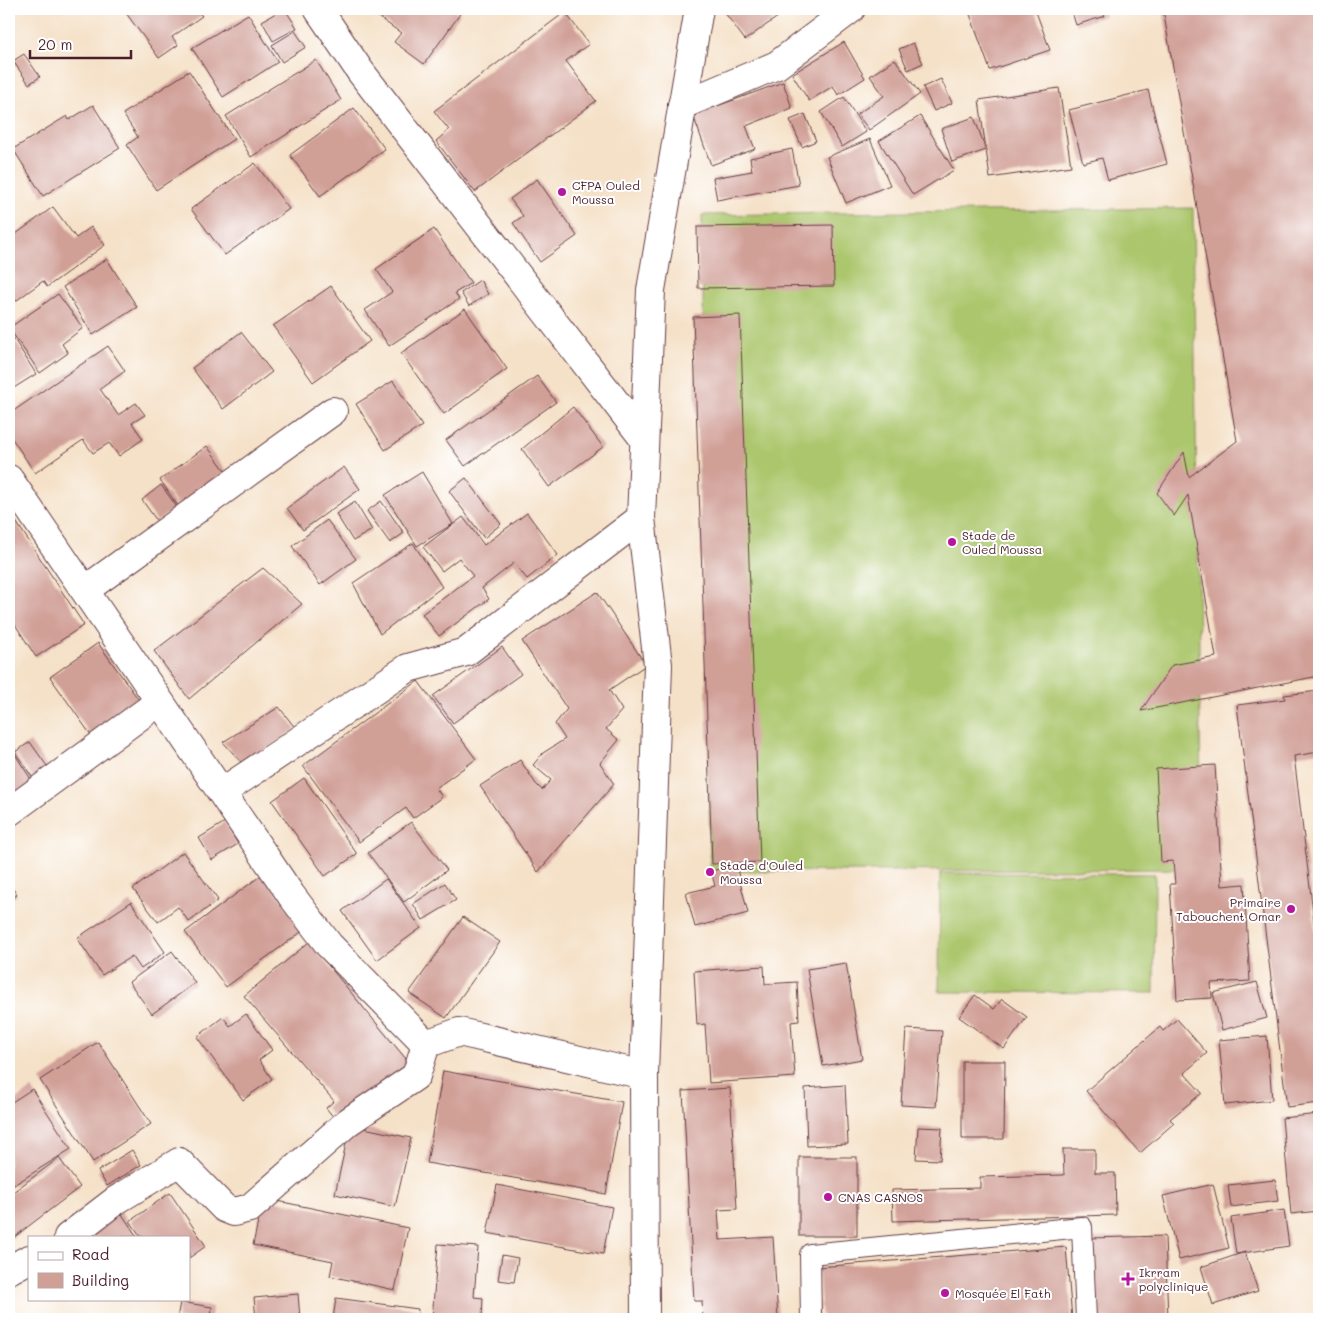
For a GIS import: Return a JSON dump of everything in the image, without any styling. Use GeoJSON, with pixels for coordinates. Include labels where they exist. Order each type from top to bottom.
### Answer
{"type":"FeatureCollection","features":[{"type":"Feature","properties":{"kind":"street"},"geometry":{"type":"LineString","coordinates":[[318,9],[360,71],[644,439]]}},
{"type":"Feature","properties":{"kind":"street"},"geometry":{"type":"LineString","coordinates":[[646,1319],[644,1074],[658,665],[641,518],[644,439],[651,290],[699,9]]}},
{"type":"Feature","properties":{"kind":"street"},"geometry":{"type":"LineString","coordinates":[[682,106],[777,65],[851,9]]}},
{"type":"Feature","properties":{"kind":"street"},"geometry":{"type":"LineString","coordinates":[[85,590],[333,411]]}},
{"type":"Feature","properties":{"kind":"street"},"geometry":{"type":"LineString","coordinates":[[9,479],[291,896],[329,946],[426,1044]]}},
{"type":"Feature","properties":{"kind":"street"},"geometry":{"type":"LineString","coordinates":[[222,792],[408,668],[466,652],[641,518]]}},
{"type":"Feature","properties":{"kind":"street"},"geometry":{"type":"LineString","coordinates":[[9,812],[159,702]]}},
{"type":"Feature","properties":{"kind":"street"},"geometry":{"type":"LineString","coordinates":[[426,1044],[459,1032],[644,1074]]}},
{"type":"Feature","properties":{"kind":"street"},"geometry":{"type":"LineString","coordinates":[[69,1236],[115,1201],[179,1162],[224,1208],[234,1212],[250,1208],[348,1122],[416,1076],[426,1044]]}},
{"type":"Feature","properties":{"kind":"street"},"geometry":{"type":"LineString","coordinates":[[9,1270],[28,1260]]}},
{"type":"Feature","properties":{"kind":"lane"},"geometry":{"type":"LineString","coordinates":[[811,1319],[810,1254],[1082,1227],[1086,1319]]}},
{"type":"Feature","properties":{"kind":"green space","name":"Stade de Ouled Moussa"},"geometry":{"type":"Polygon","coordinates":[[[1193,208],[1202,869],[710,872],[702,215],[1193,208]]]}},
{"type":"Feature","properties":{"kind":"green space"},"geometry":{"type":"Polygon","coordinates":[[[940,873],[1155,874],[1154,993],[939,992],[940,873]]]}},
{"type":"Feature","properties":{"kind":"building"},"geometry":{"type":"Polygon","coordinates":[[[123,9],[196,9],[202,16],[172,37],[178,45],[159,58],[123,9]]]}},
{"type":"Feature","properties":{"kind":"building"},"geometry":{"type":"Polygon","coordinates":[[[285,9],[297,28],[273,41],[262,21],[285,9]]]}},
{"type":"Feature","properties":{"kind":"building"},"geometry":{"type":"Polygon","coordinates":[[[367,9],[452,9],[460,14],[424,64],[394,42],[401,33],[367,9]]]}},
{"type":"Feature","properties":{"kind":"building"},"geometry":{"type":"Polygon","coordinates":[[[722,9],[789,9],[745,40],[722,9]]]}},
{"type":"Feature","properties":{"kind":"building"},"geometry":{"type":"Polygon","coordinates":[[[968,9],[1035,9],[1050,50],[990,70],[968,9]]]}},
{"type":"Feature","properties":{"kind":"building"},"geometry":{"type":"Polygon","coordinates":[[[1071,9],[1102,9],[1105,16],[1076,25],[1071,9]]]}},
{"type":"Feature","properties":{"kind":"building"},"geometry":{"type":"Polygon","coordinates":[[[1163,9],[1319,9],[1319,676],[1141,711],[1172,665],[1216,657],[1188,495],[1174,516],[1157,493],[1184,452],[1189,477],[1237,441],[1163,9]]]}},
{"type":"Feature","properties":{"kind":"building"},"geometry":{"type":"Polygon","coordinates":[[[565,12],[589,44],[566,61],[596,101],[475,192],[436,141],[449,130],[434,111],[565,12]]]}},
{"type":"Feature","properties":{"kind":"building"},"geometry":{"type":"Polygon","coordinates":[[[248,14],[278,62],[223,97],[192,48],[248,14]]]}},
{"type":"Feature","properties":{"kind":"building"},"geometry":{"type":"Polygon","coordinates":[[[295,31],[306,47],[282,62],[272,45],[295,31]]]}},
{"type":"Feature","properties":{"kind":"building"},"geometry":{"type":"Polygon","coordinates":[[[844,42],[865,78],[838,95],[833,86],[809,101],[792,74],[844,42]]]}},
{"type":"Feature","properties":{"kind":"building"},"geometry":{"type":"Polygon","coordinates":[[[913,43],[923,63],[908,70],[899,49],[913,43]]]}},
{"type":"Feature","properties":{"kind":"building"},"geometry":{"type":"Polygon","coordinates":[[[24,54],[40,77],[29,84],[13,61],[24,54]]]}},
{"type":"Feature","properties":{"kind":"building"},"geometry":{"type":"Polygon","coordinates":[[[895,59],[920,94],[869,130],[857,114],[884,96],[870,76],[895,59]]]}},
{"type":"Feature","properties":{"kind":"building"},"geometry":{"type":"Polygon","coordinates":[[[316,60],[341,100],[251,157],[226,116],[316,60]]]}},
{"type":"Feature","properties":{"kind":"building"},"geometry":{"type":"Polygon","coordinates":[[[189,71],[234,139],[156,190],[127,145],[138,137],[123,114],[189,71]]]}},
{"type":"Feature","properties":{"kind":"building"},"geometry":{"type":"Polygon","coordinates":[[[941,79],[952,103],[934,111],[923,87],[941,79]]]}},
{"type":"Feature","properties":{"kind":"building"},"geometry":{"type":"Polygon","coordinates":[[[783,82],[792,108],[746,126],[755,149],[711,165],[693,115],[783,82]]]}},
{"type":"Feature","properties":{"kind":"building"},"geometry":{"type":"Polygon","coordinates":[[[1059,88],[1071,166],[990,178],[979,100],[1059,88]]]}},
{"type":"Feature","properties":{"kind":"building"},"geometry":{"type":"Polygon","coordinates":[[[1148,90],[1167,164],[1108,180],[1102,158],[1083,163],[1069,110],[1148,90]]]}},
{"type":"Feature","properties":{"kind":"building"},"geometry":{"type":"Polygon","coordinates":[[[844,97],[866,132],[842,147],[821,112],[844,97]]]}},
{"type":"Feature","properties":{"kind":"building"},"geometry":{"type":"Polygon","coordinates":[[[93,105],[120,148],[43,196],[13,149],[67,116],[69,120],[93,105]]]}},
{"type":"Feature","properties":{"kind":"building"},"geometry":{"type":"Polygon","coordinates":[[[354,108],[385,149],[320,196],[290,155],[354,108]]]}},
{"type":"Feature","properties":{"kind":"building"},"geometry":{"type":"Polygon","coordinates":[[[805,114],[816,141],[802,147],[790,120],[805,114]]]}},
{"type":"Feature","properties":{"kind":"building"},"geometry":{"type":"Polygon","coordinates":[[[920,116],[954,170],[913,195],[879,141],[920,116]]]}},
{"type":"Feature","properties":{"kind":"building"},"geometry":{"type":"Polygon","coordinates":[[[974,117],[986,150],[952,162],[941,129],[974,117]]]}},
{"type":"Feature","properties":{"kind":"building"},"geometry":{"type":"Polygon","coordinates":[[[870,139],[890,185],[846,203],[827,157],[870,139]]]}},
{"type":"Feature","properties":{"kind":"building"},"geometry":{"type":"Polygon","coordinates":[[[792,149],[799,185],[717,200],[713,178],[752,171],[750,158],[792,149]]]}},
{"type":"Feature","properties":{"kind":"building"},"geometry":{"type":"Polygon","coordinates":[[[255,163],[289,209],[225,255],[191,209],[255,163]]]}},
{"type":"Feature","properties":{"kind":"building"},"geometry":{"type":"Polygon","coordinates":[[[537,179],[577,236],[540,262],[513,223],[523,216],[510,199],[537,179]]]}},
{"type":"Feature","properties":{"kind":"building"},"geometry":{"type":"Polygon","coordinates":[[[53,207],[76,238],[91,227],[105,245],[47,287],[43,281],[9,306],[9,239],[53,207]]]}},
{"type":"Feature","properties":{"kind":"building"},"geometry":{"type":"Polygon","coordinates":[[[833,225],[834,286],[698,288],[697,227],[833,225]]]}},
{"type":"Feature","properties":{"kind":"building"},"geometry":{"type":"Polygon","coordinates":[[[434,229],[471,283],[455,293],[459,299],[389,346],[365,310],[392,292],[376,269],[434,229]]]}},
{"type":"Feature","properties":{"kind":"building"},"geometry":{"type":"Polygon","coordinates":[[[107,259],[137,307],[93,335],[63,287],[107,259]]]}},
{"type":"Feature","properties":{"kind":"building"},"geometry":{"type":"Polygon","coordinates":[[[480,280],[488,294],[469,306],[461,293],[480,280]]]}},
{"type":"Feature","properties":{"kind":"building"},"geometry":{"type":"Polygon","coordinates":[[[331,286],[370,341],[313,382],[273,326],[331,286]]]}},
{"type":"Feature","properties":{"kind":"building"},"geometry":{"type":"Polygon","coordinates":[[[58,294],[83,328],[62,344],[68,353],[40,373],[9,328],[58,294]]]}},
{"type":"Feature","properties":{"kind":"building"},"geometry":{"type":"Polygon","coordinates":[[[465,309],[507,369],[444,414],[401,353],[465,309]]]}},
{"type":"Feature","properties":{"kind":"building"},"geometry":{"type":"Polygon","coordinates":[[[740,315],[760,862],[712,864],[693,317],[740,315]]]}},
{"type":"Feature","properties":{"kind":"building"},"geometry":{"type":"Polygon","coordinates":[[[241,332],[272,372],[223,409],[192,368],[241,332]]]}},
{"type":"Feature","properties":{"kind":"building"},"geometry":{"type":"Polygon","coordinates":[[[11,334],[36,374],[9,391],[9,336],[11,334]]]}},
{"type":"Feature","properties":{"kind":"building"},"geometry":{"type":"Polygon","coordinates":[[[108,346],[125,371],[100,389],[118,415],[136,403],[145,415],[132,423],[143,439],[119,456],[109,443],[93,453],[83,440],[35,473],[9,434],[9,414],[108,346]]]}},
{"type":"Feature","properties":{"kind":"building"},"geometry":{"type":"Polygon","coordinates":[[[537,376],[556,402],[465,466],[446,440],[537,376]]]}},
{"type":"Feature","properties":{"kind":"building"},"geometry":{"type":"Polygon","coordinates":[[[393,381],[422,426],[385,450],[356,404],[393,381]]]}},
{"type":"Feature","properties":{"kind":"building"},"geometry":{"type":"Polygon","coordinates":[[[573,407],[603,447],[549,487],[522,449],[573,407]]]}},
{"type":"Feature","properties":{"kind":"building"},"geometry":{"type":"Polygon","coordinates":[[[207,446],[227,473],[178,506],[160,480],[207,446]]]}},
{"type":"Feature","properties":{"kind":"building"},"geometry":{"type":"Polygon","coordinates":[[[344,467],[360,489],[303,530],[287,508],[344,467]]]}},
{"type":"Feature","properties":{"kind":"building"},"geometry":{"type":"Polygon","coordinates":[[[422,472],[453,524],[417,546],[385,495],[422,472]]]}},
{"type":"Feature","properties":{"kind":"building"},"geometry":{"type":"Polygon","coordinates":[[[466,478],[501,524],[484,538],[449,491],[466,478]]]}},
{"type":"Feature","properties":{"kind":"building"},"geometry":{"type":"Polygon","coordinates":[[[161,485],[177,507],[157,521],[142,500],[161,485]]]}},
{"type":"Feature","properties":{"kind":"building"},"geometry":{"type":"Polygon","coordinates":[[[381,501],[404,533],[390,543],[367,511],[381,501]]]}},
{"type":"Feature","properties":{"kind":"building"},"geometry":{"type":"Polygon","coordinates":[[[355,502],[372,530],[353,541],[336,514],[355,502]]]}},
{"type":"Feature","properties":{"kind":"building"},"geometry":{"type":"Polygon","coordinates":[[[9,511],[84,625],[36,657],[9,615],[9,511]]]}},
{"type":"Feature","properties":{"kind":"building"},"geometry":{"type":"Polygon","coordinates":[[[527,513],[558,555],[527,579],[514,563],[482,588],[489,599],[439,636],[422,614],[473,576],[459,558],[442,571],[423,547],[463,517],[484,545],[527,513]]]}},
{"type":"Feature","properties":{"kind":"building"},"geometry":{"type":"Polygon","coordinates":[[[327,520],[356,559],[320,585],[292,546],[327,520]]]}},
{"type":"Feature","properties":{"kind":"building"},"geometry":{"type":"Polygon","coordinates":[[[413,543],[442,587],[380,634],[353,583],[413,543]]]}},
{"type":"Feature","properties":{"kind":"building"},"geometry":{"type":"Polygon","coordinates":[[[263,568],[302,604],[189,699],[154,651],[263,568]]]}},
{"type":"Feature","properties":{"kind":"building"},"geometry":{"type":"Polygon","coordinates":[[[597,592],[646,665],[609,690],[622,710],[606,729],[619,740],[600,763],[614,784],[538,872],[480,786],[520,760],[542,790],[551,780],[533,765],[543,753],[565,739],[555,724],[567,709],[522,641],[597,592]]]}},
{"type":"Feature","properties":{"kind":"building"},"geometry":{"type":"Polygon","coordinates":[[[98,643],[146,710],[98,745],[50,677],[98,643]]]}},
{"type":"Feature","properties":{"kind":"building"},"geometry":{"type":"Polygon","coordinates":[[[502,647],[521,674],[453,723],[433,696],[502,647]]]}},
{"type":"Feature","properties":{"kind":"building"},"geometry":{"type":"Polygon","coordinates":[[[418,681],[476,759],[436,788],[442,797],[413,818],[406,808],[359,842],[303,766],[418,681]]]}},
{"type":"Feature","properties":{"kind":"building","name":"Primaire Tabouchent Omar"},"geometry":{"type":"Polygon","coordinates":[[[1319,691],[1319,752],[1294,756],[1319,962],[1319,1103],[1287,1107],[1237,705],[1285,699],[1284,695],[1319,691]]]}},
{"type":"Feature","properties":{"kind":"building"},"geometry":{"type":"Polygon","coordinates":[[[279,707],[296,729],[243,764],[223,742],[279,707]]]}},
{"type":"Feature","properties":{"kind":"building"},"geometry":{"type":"Polygon","coordinates":[[[30,742],[54,776],[39,787],[15,752],[30,742]]]}},
{"type":"Feature","properties":{"kind":"building"},"geometry":{"type":"Polygon","coordinates":[[[9,745],[36,787],[9,804],[9,745]]]}},
{"type":"Feature","properties":{"kind":"building"},"geometry":{"type":"Polygon","coordinates":[[[1215,765],[1222,886],[1244,884],[1250,981],[1211,983],[1212,998],[1177,1000],[1170,884],[1175,884],[1173,861],[1161,862],[1156,769],[1215,765]]]}},
{"type":"Feature","properties":{"kind":"building"},"geometry":{"type":"Polygon","coordinates":[[[304,778],[357,854],[325,876],[272,801],[304,778]]]}},
{"type":"Feature","properties":{"kind":"building"},"geometry":{"type":"Polygon","coordinates":[[[225,822],[238,844],[212,860],[199,838],[225,822]]]}},
{"type":"Feature","properties":{"kind":"building"},"geometry":{"type":"Polygon","coordinates":[[[411,822],[447,870],[404,902],[368,853],[411,822]]]}},
{"type":"Feature","properties":{"kind":"building"},"geometry":{"type":"Polygon","coordinates":[[[183,852],[218,900],[189,922],[178,907],[158,922],[133,889],[183,852]]]}},
{"type":"Feature","properties":{"kind":"building"},"geometry":{"type":"Polygon","coordinates":[[[736,865],[748,913],[695,927],[686,893],[715,886],[711,871],[736,865]]]}},
{"type":"Feature","properties":{"kind":"building"},"geometry":{"type":"Polygon","coordinates":[[[263,874],[304,930],[226,987],[185,932],[263,874]]]}},
{"type":"Feature","properties":{"kind":"building"},"geometry":{"type":"Polygon","coordinates":[[[386,879],[421,928],[377,960],[342,911],[386,879]]]}},
{"type":"Feature","properties":{"kind":"building"},"geometry":{"type":"Polygon","coordinates":[[[9,883],[17,895],[9,901],[9,883]]]}},
{"type":"Feature","properties":{"kind":"building"},"geometry":{"type":"Polygon","coordinates":[[[445,883],[456,900],[423,920],[413,904],[445,883]]]}},
{"type":"Feature","properties":{"kind":"building"},"geometry":{"type":"Polygon","coordinates":[[[131,902],[165,952],[141,969],[132,956],[102,975],[77,938],[131,902]]]}},
{"type":"Feature","properties":{"kind":"building"},"geometry":{"type":"Polygon","coordinates":[[[463,917],[500,942],[446,1018],[409,993],[463,917]]]}},
{"type":"Feature","properties":{"kind":"building"},"geometry":{"type":"Polygon","coordinates":[[[309,942],[411,1065],[340,1125],[326,1108],[334,1101],[244,996],[309,942]]]}},
{"type":"Feature","properties":{"kind":"building"},"geometry":{"type":"Polygon","coordinates":[[[172,951],[195,983],[152,1014],[129,982],[172,951]]]}},
{"type":"Feature","properties":{"kind":"building"},"geometry":{"type":"Polygon","coordinates":[[[846,963],[862,1059],[823,1066],[807,969],[846,963]]]}},
{"type":"Feature","properties":{"kind":"building"},"geometry":{"type":"Polygon","coordinates":[[[764,966],[765,984],[797,982],[799,1021],[791,1022],[795,1077],[709,1083],[705,1024],[697,1025],[694,971],[764,966]]]}},
{"type":"Feature","properties":{"kind":"building"},"geometry":{"type":"Polygon","coordinates":[[[1257,982],[1267,1018],[1222,1030],[1213,993],[1257,982]]]}},
{"type":"Feature","properties":{"kind":"building"},"geometry":{"type":"Polygon","coordinates":[[[975,995],[994,1009],[1002,999],[1027,1017],[1004,1049],[959,1017],[975,995]]]}},
{"type":"Feature","properties":{"kind":"building"},"geometry":{"type":"Polygon","coordinates":[[[246,1014],[272,1050],[259,1060],[272,1079],[243,1100],[197,1037],[223,1017],[230,1026],[246,1014]]]}},
{"type":"Feature","properties":{"kind":"building"},"geometry":{"type":"Polygon","coordinates":[[[1177,1019],[1207,1053],[1184,1073],[1202,1093],[1170,1119],[1174,1123],[1140,1153],[1086,1091],[1160,1027],[1163,1031],[1177,1019]]]}},
{"type":"Feature","properties":{"kind":"building"},"geometry":{"type":"Polygon","coordinates":[[[906,1029],[942,1031],[936,1107],[901,1105],[906,1029]]]}},
{"type":"Feature","properties":{"kind":"building"},"geometry":{"type":"Polygon","coordinates":[[[1267,1036],[1272,1100],[1225,1105],[1219,1040],[1267,1036]]]}},
{"type":"Feature","properties":{"kind":"building"},"geometry":{"type":"Polygon","coordinates":[[[98,1042],[151,1124],[93,1162],[40,1080],[98,1042]]]}},
{"type":"Feature","properties":{"kind":"building"},"geometry":{"type":"Polygon","coordinates":[[[962,1061],[1005,1061],[1004,1139],[962,1139],[962,1061]]]}},
{"type":"Feature","properties":{"kind":"building"},"geometry":{"type":"Polygon","coordinates":[[[443,1071],[622,1102],[606,1194],[427,1163],[443,1071]]]}},
{"type":"Feature","properties":{"kind":"building"},"geometry":{"type":"Polygon","coordinates":[[[845,1085],[848,1144],[807,1146],[805,1088],[845,1085]]]}},
{"type":"Feature","properties":{"kind":"building"},"geometry":{"type":"Polygon","coordinates":[[[730,1088],[737,1209],[718,1210],[720,1240],[773,1237],[778,1319],[703,1319],[702,1301],[694,1301],[683,1091],[730,1088]]]}},
{"type":"Feature","properties":{"kind":"building"},"geometry":{"type":"Polygon","coordinates":[[[32,1089],[71,1149],[9,1188],[9,1104],[32,1089]]]}},
{"type":"Feature","properties":{"kind":"building"},"geometry":{"type":"Polygon","coordinates":[[[1319,1114],[1319,1211],[1291,1214],[1282,1118],[1319,1114]]]}},
{"type":"Feature","properties":{"kind":"building"},"geometry":{"type":"Polygon","coordinates":[[[350,1125],[411,1138],[395,1207],[335,1194],[350,1125]]]}},
{"type":"Feature","properties":{"kind":"building"},"geometry":{"type":"Polygon","coordinates":[[[918,1127],[942,1128],[940,1160],[916,1159],[918,1127]]]}},
{"type":"Feature","properties":{"kind":"building"},"geometry":{"type":"Polygon","coordinates":[[[1063,1149],[1095,1149],[1095,1173],[1115,1173],[1116,1215],[893,1221],[892,1190],[980,1188],[980,1177],[1064,1175],[1063,1149]]]}},
{"type":"Feature","properties":{"kind":"building"},"geometry":{"type":"Polygon","coordinates":[[[132,1150],[141,1165],[107,1186],[98,1171],[132,1150]]]}},
{"type":"Feature","properties":{"kind":"building","name":"CNAS CASNOS"},"geometry":{"type":"Polygon","coordinates":[[[799,1157],[857,1157],[857,1236],[799,1236],[799,1157]]]}},
{"type":"Feature","properties":{"kind":"building"},"geometry":{"type":"Polygon","coordinates":[[[59,1158],[80,1187],[9,1241],[9,1195],[59,1158]]]}},
{"type":"Feature","properties":{"kind":"building"},"geometry":{"type":"Polygon","coordinates":[[[1275,1180],[1278,1201],[1231,1207],[1228,1185],[1275,1180]]]}},
{"type":"Feature","properties":{"kind":"building"},"geometry":{"type":"Polygon","coordinates":[[[1213,1184],[1229,1248],[1179,1260],[1163,1196],[1213,1184]]]}},
{"type":"Feature","properties":{"kind":"building"},"geometry":{"type":"Polygon","coordinates":[[[497,1185],[612,1207],[603,1254],[487,1233],[497,1185]]]}},
{"type":"Feature","properties":{"kind":"building"},"geometry":{"type":"Polygon","coordinates":[[[170,1193],[206,1246],[190,1257],[190,1236],[140,1236],[130,1221],[170,1193]]]}},
{"type":"Feature","properties":{"kind":"building"},"geometry":{"type":"Polygon","coordinates":[[[263,1198],[408,1228],[395,1290],[330,1276],[333,1261],[253,1245],[263,1198]]]}},
{"type":"Feature","properties":{"kind":"building"},"geometry":{"type":"Polygon","coordinates":[[[1284,1210],[1289,1246],[1236,1254],[1231,1218],[1284,1210]]]}},
{"type":"Feature","properties":{"kind":"building"},"geometry":{"type":"Polygon","coordinates":[[[120,1211],[136,1236],[84,1236],[120,1211]]]}},
{"type":"Feature","properties":{"kind":"building","name":"Ikrram polyclinique"},"geometry":{"type":"Polygon","coordinates":[[[1165,1236],[1168,1319],[1091,1319],[1089,1238],[1165,1236]]]}},
{"type":"Feature","properties":{"kind":"building"},"geometry":{"type":"Polygon","coordinates":[[[438,1244],[478,1247],[474,1297],[483,1298],[482,1319],[432,1319],[438,1244]]]}},
{"type":"Feature","properties":{"kind":"building","name":"Mosquée El Fath"},"geometry":{"type":"Polygon","coordinates":[[[1066,1247],[1072,1319],[822,1319],[818,1267],[1066,1247]]]}},
{"type":"Feature","properties":{"kind":"building"},"geometry":{"type":"Polygon","coordinates":[[[1245,1252],[1258,1291],[1213,1305],[1201,1267],[1245,1252]]]}},
{"type":"Feature","properties":{"kind":"building"},"geometry":{"type":"Polygon","coordinates":[[[502,1255],[518,1258],[514,1282],[498,1280],[502,1255]]]}},
{"type":"Feature","properties":{"kind":"building"},"geometry":{"type":"Polygon","coordinates":[[[298,1294],[300,1319],[256,1319],[254,1298],[298,1294]]]}},
{"type":"Feature","properties":{"kind":"building"},"geometry":{"type":"Polygon","coordinates":[[[336,1298],[418,1309],[417,1319],[333,1319],[336,1298]]]}},
{"type":"Feature","properties":{"kind":"building"},"geometry":{"type":"Polygon","coordinates":[[[180,1302],[212,1307],[211,1319],[177,1319],[180,1302]]]}},
{"type":"Feature","properties":{"kind":"place","name":"CFPA Ouled Moussa"},"geometry":{"type":"Point","coordinates":[562,192]}},
{"type":"Feature","properties":{"kind":"place","name":"Stade de Ouled Moussa"},"geometry":{"type":"Point","coordinates":[952,542]}},
{"type":"Feature","properties":{"kind":"place","name":"Stade d'Ouled Moussa"},"geometry":{"type":"Point","coordinates":[710,872]}},
{"type":"Feature","properties":{"kind":"place","name":"Primaire Tabouchent Omar"},"geometry":{"type":"Point","coordinates":[1291,909]}},
{"type":"Feature","properties":{"kind":"place","name":"CNAS CASNOS"},"geometry":{"type":"Point","coordinates":[828,1197]}},
{"type":"Feature","properties":{"kind":"place","name":"Ikrram polyclinique"},"geometry":{"type":"Point","coordinates":[1128,1279]}},
{"type":"Feature","properties":{"kind":"place","name":"Mosquée El Fath"},"geometry":{"type":"Point","coordinates":[945,1293]}}]}
